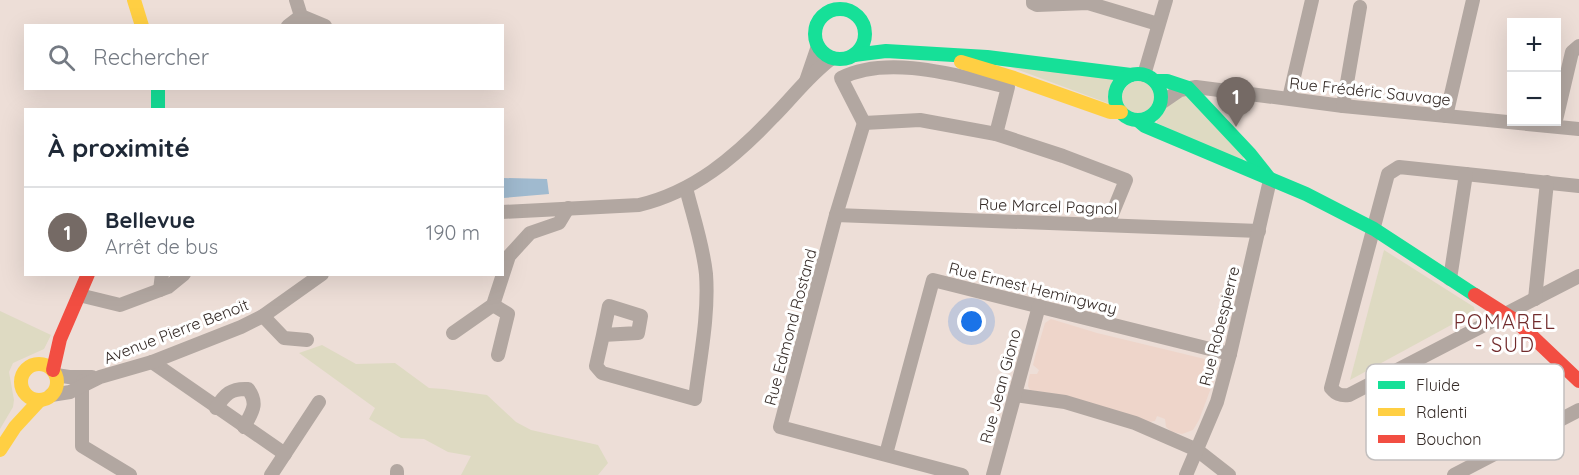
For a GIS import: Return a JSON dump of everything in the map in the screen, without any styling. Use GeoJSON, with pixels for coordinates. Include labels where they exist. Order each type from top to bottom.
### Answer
{"type":"FeatureCollection","features":[{"type":"Feature","properties":{"kind":"street"},"geometry":{"type":"LineString","coordinates":[[134,0],[141,24]]}},
{"type":"Feature","properties":{"kind":"street"},"geometry":{"type":"LineString","coordinates":[[296,0],[301,15],[321,24]]}},
{"type":"Feature","properties":{"kind":"street"},"geometry":{"type":"LineString","coordinates":[[1033,0],[1037,5],[1088,3],[1158,24]]}},
{"type":"Feature","properties":{"kind":"street"},"geometry":{"type":"LineString","coordinates":[[1143,77],[1166,0]]}},
{"type":"Feature","properties":{"kind":"street"},"geometry":{"type":"LineString","coordinates":[[1289,98],[1312,0]]}},
{"type":"Feature","properties":{"kind":"street"},"geometry":{"type":"LineString","coordinates":[[1446,116],[1473,0]]}},
{"type":"Feature","properties":{"kind":"street"},"geometry":{"type":"LineString","coordinates":[[854,55],[859,50],[864,35],[860,21],[847,6],[843,10],[832,6],[815,30],[818,46],[826,56],[832,58],[840,59],[886,51],[1018,60],[1167,81],[1188,88],[1263,168],[1270,180]]}},
{"type":"Feature","properties":{"kind":"street"},"geometry":{"type":"LineString","coordinates":[[1343,106],[1360,7]]}},
{"type":"Feature","properties":{"kind":"street"},"geometry":{"type":"LineString","coordinates":[[290,24],[301,15]]}},
{"type":"Feature","properties":{"kind":"street"},"geometry":{"type":"LineString","coordinates":[[864,35],[886,51]]}},
{"type":"Feature","properties":{"kind":"street"},"geometry":{"type":"LineString","coordinates":[[806,81],[818,46]]}},
{"type":"Feature","properties":{"kind":"street"},"geometry":{"type":"LineString","coordinates":[[1561,101],[1572,52],[1579,46]]}},
{"type":"Feature","properties":{"kind":"street"},"geometry":{"type":"LineString","coordinates":[[930,54],[1014,78],[1110,112],[1121,112]]}},
{"type":"Feature","properties":{"kind":"street"},"geometry":{"type":"LineString","coordinates":[[504,212],[639,205],[659,200],[686,188],[716,170],[743,147],[806,81],[832,58]]}},
{"type":"Feature","properties":{"kind":"street"},"geometry":{"type":"LineString","coordinates":[[996,134],[1008,87],[950,74],[913,69],[876,68],[854,71],[841,78],[864,123],[920,120],[996,134],[1126,180],[1108,224]]}},
{"type":"Feature","properties":{"kind":"street"},"geometry":{"type":"LineString","coordinates":[[1143,77],[1161,91],[1161,103]]}},
{"type":"Feature","properties":{"kind":"street"},"geometry":{"type":"LineString","coordinates":[[1143,77],[1120,82],[1117,88],[1115,101],[1126,117],[1306,194],[1374,229],[1516,321],[1561,364]]}},
{"type":"Feature","properties":{"kind":"street"},"geometry":{"type":"LineString","coordinates":[[1139,121],[1153,115],[1161,103],[1173,93],[1188,88]]}},
{"type":"Feature","properties":{"kind":"street","name":"Rue Frédéric Sauvage"},"geometry":{"type":"LineString","coordinates":[[1188,88],[1343,106],[1507,120]]}},
{"type":"Feature","properties":{"kind":"street"},"geometry":{"type":"LineString","coordinates":[[158,90],[158,108]]}},
{"type":"Feature","properties":{"kind":"street","name":"Rue Edmond Rostand"},"geometry":{"type":"LineString","coordinates":[[864,123],[836,215],[780,428],[962,475]]}},
{"type":"Feature","properties":{"kind":"street","name":"Rue Frédéric Sauvage"},"geometry":{"type":"LineString","coordinates":[[1561,124],[1579,129]]}},
{"type":"Feature","properties":{"kind":"street"},"geometry":{"type":"LineString","coordinates":[[1366,387],[1349,396],[1335,393],[1331,388],[1331,380],[1388,174],[1399,167],[1579,186]]}},
{"type":"Feature","properties":{"kind":"street"},"geometry":{"type":"LineString","coordinates":[[1450,279],[1466,174]]}},
{"type":"Feature","properties":{"kind":"street","name":"Rue Robespierre"},"geometry":{"type":"LineString","coordinates":[[1186,475],[1217,402],[1270,180]]}},
{"type":"Feature","properties":{"kind":"street"},"geometry":{"type":"LineString","coordinates":[[1535,299],[1547,182]]}},
{"type":"Feature","properties":{"kind":"street"},"geometry":{"type":"LineString","coordinates":[[603,335],[596,366],[602,373],[695,399],[704,320],[706,276],[702,248],[686,188]]}},
{"type":"Feature","properties":{"kind":"street"},"geometry":{"type":"LineString","coordinates":[[504,271],[509,256],[530,233],[559,223],[567,208]]}},
{"type":"Feature","properties":{"kind":"street","name":"Rue Marcel Pagnol"},"geometry":{"type":"LineString","coordinates":[[836,215],[1259,231]]}},
{"type":"Feature","properties":{"kind":"street"},"geometry":{"type":"LineString","coordinates":[[0,450],[15,427],[45,398],[57,382],[55,373],[60,339],[87,276]]}},
{"type":"Feature","properties":{"kind":"street"},"geometry":{"type":"LineString","coordinates":[[160,290],[162,276]]}},
{"type":"Feature","properties":{"kind":"street"},"geometry":{"type":"LineString","coordinates":[[79,296],[120,305],[168,287],[182,276]]}},
{"type":"Feature","properties":{"kind":"street","name":"Avenue Pierre Benoit"},"geometry":{"type":"LineString","coordinates":[[45,398],[70,392],[83,383],[152,362],[241,327],[263,316],[318,276]]}},
{"type":"Feature","properties":{"kind":"street"},"geometry":{"type":"LineString","coordinates":[[453,333],[493,305],[502,276]]}},
{"type":"Feature","properties":{"kind":"street"},"geometry":{"type":"LineString","coordinates":[[1411,364],[1579,276]]}},
{"type":"Feature","properties":{"kind":"street","name":"Rue Ernest Hemingway"},"geometry":{"type":"LineString","coordinates":[[886,454],[933,280],[1230,354]]}},
{"type":"Feature","properties":{"kind":"street"},"geometry":{"type":"LineString","coordinates":[[493,305],[508,314],[498,355]]}},
{"type":"Feature","properties":{"kind":"street","name":"Rue Jean Giono"},"geometry":{"type":"LineString","coordinates":[[993,475],[1039,306]]}},
{"type":"Feature","properties":{"kind":"street"},"geometry":{"type":"LineString","coordinates":[[263,316],[284,339],[307,340]]}},
{"type":"Feature","properties":{"kind":"street"},"geometry":{"type":"LineString","coordinates":[[45,398],[28,397],[24,393],[21,387],[22,373],[26,368],[38,363],[60,339]]}},
{"type":"Feature","properties":{"kind":"street"},"geometry":{"type":"LineString","coordinates":[[152,362],[285,454]]}},
{"type":"Feature","properties":{"kind":"street"},"geometry":{"type":"LineString","coordinates":[[38,363],[44,364],[55,373],[83,383],[82,446],[130,475]]}},
{"type":"Feature","properties":{"kind":"street"},"geometry":{"type":"LineString","coordinates":[[1564,367],[1579,381]]}},
{"type":"Feature","properties":{"kind":"street"},"geometry":{"type":"LineString","coordinates":[[216,408],[225,394],[236,388],[248,390],[254,398],[254,410],[244,427]]}},
{"type":"Feature","properties":{"kind":"street"},"geometry":{"type":"LineString","coordinates":[[15,427],[24,393]]}},
{"type":"Feature","properties":{"kind":"street"},"geometry":{"type":"LineString","coordinates":[[1015,394],[1065,402],[1135,423],[1197,450],[1229,475]]}},
{"type":"Feature","properties":{"kind":"street"},"geometry":{"type":"LineString","coordinates":[[271,475],[319,402]]}},
{"type":"Feature","properties":{"kind":"street"},"geometry":{"type":"LineString","coordinates":[[1564,418],[1579,410]]}},
{"type":"Feature","properties":{"kind":"street"},"geometry":{"type":"LineString","coordinates":[[1454,475],[1483,460]]}},
{"type":"Feature","properties":{"kind":"shaded area"},"geometry":{"type":"Polygon","coordinates":[[[992,60],[1115,77],[1110,88],[1110,104],[992,60]]]}},
{"type":"Feature","properties":{"kind":"shaded area"},"geometry":{"type":"Polygon","coordinates":[[[1139,81],[1151,86],[1156,98],[1151,110],[1139,115],[1127,110],[1122,98],[1127,86],[1139,81]]]}},
{"type":"Feature","properties":{"kind":"shaded area"},"geometry":{"type":"Polygon","coordinates":[[[1186,93],[1245,154],[1242,162],[1157,123],[1159,112],[1171,101],[1186,93]]]}},
{"type":"Feature","properties":{"kind":"shaded area"},"geometry":{"type":"Polygon","coordinates":[[[1384,250],[1474,307],[1475,312],[1379,364],[1366,364],[1366,371],[1350,380],[1384,250]]]}},
{"type":"Feature","properties":{"kind":"shaded area"},"geometry":{"type":"Polygon","coordinates":[[[0,311],[51,335],[44,349],[13,363],[9,372],[13,407],[0,429],[0,311]]]}},
{"type":"Feature","properties":{"kind":"shaded area"},"geometry":{"type":"Polygon","coordinates":[[[1051,319],[1097,333],[1209,360],[1216,367],[1215,377],[1193,430],[1182,434],[1172,432],[1166,427],[1165,419],[1157,416],[1155,421],[1149,422],[1056,394],[1030,390],[1029,377],[1030,374],[1037,374],[1039,370],[1033,365],[1045,323],[1051,319]]]}},
{"type":"Feature","properties":{"kind":"shaded area"},"geometry":{"type":"Polygon","coordinates":[[[322,345],[356,364],[395,363],[429,388],[487,395],[516,422],[531,430],[598,445],[608,463],[598,475],[461,475],[471,456],[448,452],[424,439],[401,438],[369,419],[375,408],[299,353],[322,345]]]}},
{"type":"Feature","properties":{"kind":"water"},"geometry":{"type":"Polygon","coordinates":[[[504,178],[547,179],[549,194],[504,198],[504,178]]]}},
{"type":"Feature","properties":{"kind":"traffic: fast"},"geometry":{"type":"LineString","coordinates":[[840,9],[849,11],[860,20],[865,34],[863,43],[854,54],[840,59],[831,57],[820,48],[815,34],[817,25],[826,14],[840,9]]}},
{"type":"Feature","properties":{"kind":"traffic: fast"},"geometry":{"type":"LineString","coordinates":[[854,55],[886,51],[987,57],[1131,75]]}},
{"type":"Feature","properties":{"kind":"traffic: fast"},"geometry":{"type":"LineString","coordinates":[[1138,74],[1154,81],[1161,97],[1154,113],[1138,120],[1122,113],[1115,97],[1122,81],[1138,74]]}},
{"type":"Feature","properties":{"kind":"traffic: fast"},"geometry":{"type":"LineString","coordinates":[[1155,81],[1167,81],[1188,88],[1250,154],[1269,178]]}},
{"type":"Feature","properties":{"kind":"traffic: fast"},"geometry":{"type":"LineString","coordinates":[[158,90],[158,108]]}},
{"type":"Feature","properties":{"kind":"traffic: fast"},"geometry":{"type":"LineString","coordinates":[[1139,121],[1145,126],[1306,194],[1374,229],[1475,295]]}},
{"type":"Feature","properties":{"kind":"traffic: slow"},"geometry":{"type":"LineString","coordinates":[[134,0],[141,24]]}},
{"type":"Feature","properties":{"kind":"traffic: slow"},"geometry":{"type":"LineString","coordinates":[[961,62],[1110,112],[1121,112]]}},
{"type":"Feature","properties":{"kind":"traffic: slow"},"geometry":{"type":"LineString","coordinates":[[39,364],[52,369],[57,382],[52,395],[39,400],[26,395],[21,382],[26,369],[39,364]]}},
{"type":"Feature","properties":{"kind":"traffic: slow"},"geometry":{"type":"LineString","coordinates":[[0,450],[15,427],[39,401]]}},
{"type":"Feature","properties":{"kind":"traffic: jam"},"geometry":{"type":"LineString","coordinates":[[53,370],[60,339],[87,276]]}},
{"type":"Feature","properties":{"kind":"traffic: jam"},"geometry":{"type":"LineString","coordinates":[[1475,295],[1516,321],[1561,364]]}},
{"type":"Feature","properties":{"kind":"traffic: jam"},"geometry":{"type":"LineString","coordinates":[[1564,367],[1579,381]]}},
{"type":"Feature","properties":{"kind":"place","name":"Bellevue"},"geometry":{"type":"Point","coordinates":[1236,127]}},
{"type":"Feature","properties":{"kind":"district","name":"POMAREL - SUD"},"geometry":{"type":"Point","coordinates":[1505,334]}}]}
